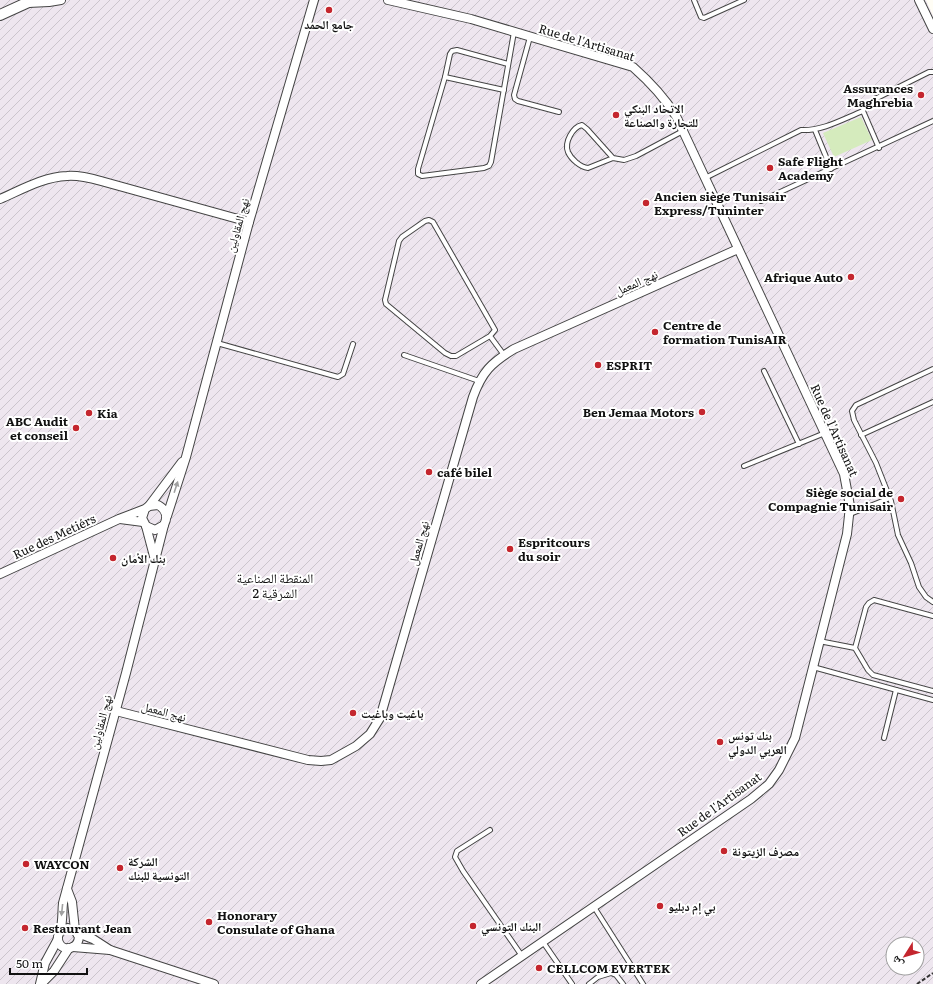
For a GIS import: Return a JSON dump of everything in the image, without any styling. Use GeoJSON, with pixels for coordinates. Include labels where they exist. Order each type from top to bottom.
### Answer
{"type":"FeatureCollection","features":[{"type":"Feature","properties":{"kind":"street"},"geometry":{"type":"LineString","coordinates":[[0,15],[30,1],[49,2],[61,0]]}},
{"type":"Feature","properties":{"kind":"street","name":"نهج المقاولين"},"geometry":{"type":"LineString","coordinates":[[167,516],[186,457],[249,222],[314,0]]}},
{"type":"Feature","properties":{"kind":"street","name":"Rue de l'Artisanat"},"geometry":{"type":"LineString","coordinates":[[388,0],[471,19],[633,67],[648,80],[665,99],[676,116],[844,474],[850,506],[847,534],[794,738],[780,770],[769,784],[751,799],[481,984]]}},
{"type":"Feature","properties":{"kind":"street"},"geometry":{"type":"LineString","coordinates":[[919,0],[933,29]]}},
{"type":"Feature","properties":{"kind":"street"},"geometry":{"type":"LineString","coordinates":[[0,199],[47,179],[68,176],[83,177],[249,222]]}},
{"type":"Feature","properties":{"kind":"street","name":"نهج المعمل"},"geometry":{"type":"LineString","coordinates":[[116,710],[308,760],[331,760],[356,746],[370,734],[380,718],[466,417],[479,381],[488,368],[498,359],[514,349],[738,249]]}},
{"type":"Feature","properties":{"kind":"street","name":"نهج المقاولين"},"geometry":{"type":"LineString","coordinates":[[147,507],[186,457]]}},
{"type":"Feature","properties":{"kind":"street"},"geometry":{"type":"LineString","coordinates":[[119,519],[144,524],[155,530],[164,525],[167,516],[163,508],[158,505],[147,507],[142,518],[144,524]]}},
{"type":"Feature","properties":{"kind":"street","name":"Rue des Metiérs"},"geometry":{"type":"LineString","coordinates":[[0,574],[147,507]]}},
{"type":"Feature","properties":{"kind":"street","name":"نهج المقاولين"},"geometry":{"type":"LineString","coordinates":[[144,524],[155,561]]}},
{"type":"Feature","properties":{"kind":"street","name":"نهج المقاولين"},"geometry":{"type":"LineString","coordinates":[[41,984],[46,963],[59,935],[63,903],[116,710],[164,525]]}},
{"type":"Feature","properties":{"kind":"street"},"geometry":{"type":"LineString","coordinates":[[67,889],[72,902],[78,941],[71,948]]}},
{"type":"Feature","properties":{"kind":"street"},"geometry":{"type":"LineString","coordinates":[[110,950],[71,948],[62,946],[59,935],[68,928],[92,939],[110,950],[214,984]]}},
{"type":"Feature","properties":{"kind":"street","name":"نهج المقاولين"},"geometry":{"type":"LineString","coordinates":[[41,984],[71,948]]}},
{"type":"Feature","properties":{"kind":"lane"},"geometry":{"type":"LineString","coordinates":[[694,0],[701,17],[704,18],[744,0]]}},
{"type":"Feature","properties":{"kind":"lane"},"geometry":{"type":"LineString","coordinates":[[508,64],[457,50],[452,51],[418,169],[418,174],[422,176],[484,168],[489,166],[491,162],[514,32]]}},
{"type":"Feature","properties":{"kind":"lane"},"geometry":{"type":"LineString","coordinates":[[530,37],[514,95],[515,99],[559,112]]}},
{"type":"Feature","properties":{"kind":"lane"},"geometry":{"type":"LineString","coordinates":[[705,178],[801,130],[815,130],[824,128],[863,111],[865,106],[875,99],[929,72],[933,72]]}},
{"type":"Feature","properties":{"kind":"lane"},"geometry":{"type":"LineString","coordinates":[[445,76],[504,90]]}},
{"type":"Feature","properties":{"kind":"lane"},"geometry":{"type":"LineString","coordinates":[[863,111],[879,148]]}},
{"type":"Feature","properties":{"kind":"lane"},"geometry":{"type":"LineString","coordinates":[[761,201],[933,122]]}},
{"type":"Feature","properties":{"kind":"lane"},"geometry":{"type":"LineString","coordinates":[[613,158],[582,125],[577,127],[572,133],[567,144],[568,151],[572,158],[583,167],[594,166],[613,158],[624,160],[636,156],[683,131]]}},
{"type":"Feature","properties":{"kind":"lane"},"geometry":{"type":"LineString","coordinates":[[815,130],[831,169]]}},
{"type":"Feature","properties":{"kind":"lane"},"geometry":{"type":"LineString","coordinates":[[429,220],[433,222],[495,330],[490,336],[456,356],[451,356],[445,353],[386,304],[385,300],[397,246],[402,237],[429,220]]}},
{"type":"Feature","properties":{"kind":"lane"},"geometry":{"type":"LineString","coordinates":[[490,336],[504,355]]}},
{"type":"Feature","properties":{"kind":"lane"},"geometry":{"type":"LineString","coordinates":[[216,343],[338,377],[343,374],[353,344]]}},
{"type":"Feature","properties":{"kind":"lane"},"geometry":{"type":"LineString","coordinates":[[404,355],[479,381]]}},
{"type":"Feature","properties":{"kind":"lane"},"geometry":{"type":"LineString","coordinates":[[933,369],[856,405],[852,412],[854,420],[876,463],[890,498],[898,535],[920,587],[926,597],[933,602]]}},
{"type":"Feature","properties":{"kind":"lane"},"geometry":{"type":"LineString","coordinates":[[764,371],[799,444]]}},
{"type":"Feature","properties":{"kind":"lane"},"geometry":{"type":"LineString","coordinates":[[862,435],[933,402]]}},
{"type":"Feature","properties":{"kind":"lane"},"geometry":{"type":"LineString","coordinates":[[744,466],[825,433]]}},
{"type":"Feature","properties":{"kind":"lane"},"geometry":{"type":"LineString","coordinates":[[850,514],[890,498]]}},
{"type":"Feature","properties":{"kind":"lane"},"geometry":{"type":"LineString","coordinates":[[933,616],[874,600],[869,602],[855,648],[868,670],[873,675],[933,691]]}},
{"type":"Feature","properties":{"kind":"lane"},"geometry":{"type":"LineString","coordinates":[[819,641],[855,648]]}},
{"type":"Feature","properties":{"kind":"lane"},"geometry":{"type":"LineString","coordinates":[[813,666],[933,700]]}},
{"type":"Feature","properties":{"kind":"lane"},"geometry":{"type":"LineString","coordinates":[[884,738],[896,690]]}},
{"type":"Feature","properties":{"kind":"lane"},"geometry":{"type":"LineString","coordinates":[[490,830],[457,851],[455,857],[467,877],[522,956]]}},
{"type":"Feature","properties":{"kind":"lane"},"geometry":{"type":"LineString","coordinates":[[594,907],[643,984]]}},
{"type":"Feature","properties":{"kind":"lane"},"geometry":{"type":"LineString","coordinates":[[543,941],[572,984]]}},
{"type":"Feature","properties":{"kind":"lane"},"geometry":{"type":"LineString","coordinates":[[588,984],[611,973],[616,975],[623,984]]}},
{"type":"Feature","properties":{"kind":"path"},"geometry":{"type":"LineString","coordinates":[[917,984],[933,973]]}},
{"type":"Feature","properties":{"kind":"shaded area"},"geometry":{"type":"Polygon","coordinates":[[[0,0],[926,0],[933,16],[933,984],[0,984],[0,0]]]}},
{"type":"Feature","properties":{"kind":"green space"},"geometry":{"type":"Polygon","coordinates":[[[861,117],[872,140],[834,157],[823,133],[861,117]]]}},
{"type":"Feature","properties":{"kind":"place","name":"جامع الحمد"},"geometry":{"type":"Point","coordinates":[329,10]}},
{"type":"Feature","properties":{"kind":"place","name":"Assurances Maghrebia"},"geometry":{"type":"Point","coordinates":[921,95]}},
{"type":"Feature","properties":{"kind":"place","name":"الاتحاد البنكي للتجارة والصناعة"},"geometry":{"type":"Point","coordinates":[616,115]}},
{"type":"Feature","properties":{"kind":"place","name":"Safe Flight Academy"},"geometry":{"type":"Point","coordinates":[770,168]}},
{"type":"Feature","properties":{"kind":"place","name":"Ancien siège Tunisair Express/Tuninter"},"geometry":{"type":"Point","coordinates":[646,203]}},
{"type":"Feature","properties":{"kind":"place","name":"Afrique Auto"},"geometry":{"type":"Point","coordinates":[851,277]}},
{"type":"Feature","properties":{"kind":"place","name":"Centre de formation TunisAIR"},"geometry":{"type":"Point","coordinates":[655,332]}},
{"type":"Feature","properties":{"kind":"place","name":"ESPRIT"},"geometry":{"type":"Point","coordinates":[598,365]}},
{"type":"Feature","properties":{"kind":"place","name":"Ben Jemaa Motors"},"geometry":{"type":"Point","coordinates":[702,412]}},
{"type":"Feature","properties":{"kind":"place","name":"Kia"},"geometry":{"type":"Point","coordinates":[89,413]}},
{"type":"Feature","properties":{"kind":"place","name":"ABC Audit et conseil"},"geometry":{"type":"Point","coordinates":[76,428]}},
{"type":"Feature","properties":{"kind":"place","name":"café bilel"},"geometry":{"type":"Point","coordinates":[429,472]}},
{"type":"Feature","properties":{"kind":"place","name":"Siège social de Compagnie Tunisair"},"geometry":{"type":"Point","coordinates":[901,499]}},
{"type":"Feature","properties":{"kind":"place","name":"Espritcours du soir"},"geometry":{"type":"Point","coordinates":[510,549]}},
{"type":"Feature","properties":{"kind":"place","name":"بنك الأمان"},"geometry":{"type":"Point","coordinates":[113,558]}},
{"type":"Feature","properties":{"kind":"place","name":"باغيت وباغيت"},"geometry":{"type":"Point","coordinates":[353,713]}},
{"type":"Feature","properties":{"kind":"place","name":"بنك تونس العربي الدولي"},"geometry":{"type":"Point","coordinates":[720,742]}},
{"type":"Feature","properties":{"kind":"place","name":"مصرف الزيتونة"},"geometry":{"type":"Point","coordinates":[724,851]}},
{"type":"Feature","properties":{"kind":"place","name":"WAYCON"},"geometry":{"type":"Point","coordinates":[26,864]}},
{"type":"Feature","properties":{"kind":"place","name":"الشركة التونسية للبنك"},"geometry":{"type":"Point","coordinates":[120,868]}},
{"type":"Feature","properties":{"kind":"place","name":"بي إم دبليو"},"geometry":{"type":"Point","coordinates":[660,906]}},
{"type":"Feature","properties":{"kind":"place","name":"Honorary Consulate of Ghana"},"geometry":{"type":"Point","coordinates":[209,922]}},
{"type":"Feature","properties":{"kind":"place","name":"البنك التونسي"},"geometry":{"type":"Point","coordinates":[473,926]}},
{"type":"Feature","properties":{"kind":"place","name":"Restaurant Jean"},"geometry":{"type":"Point","coordinates":[25,928]}},
{"type":"Feature","properties":{"kind":"place","name":"CELLCOM EVERTEK"},"geometry":{"type":"Point","coordinates":[539,968]}},
{"type":"Feature","properties":{"kind":"district","name":"المنقطة الصناعية الشرقية 2"},"geometry":{"type":"Point","coordinates":[275,584]}}]}
